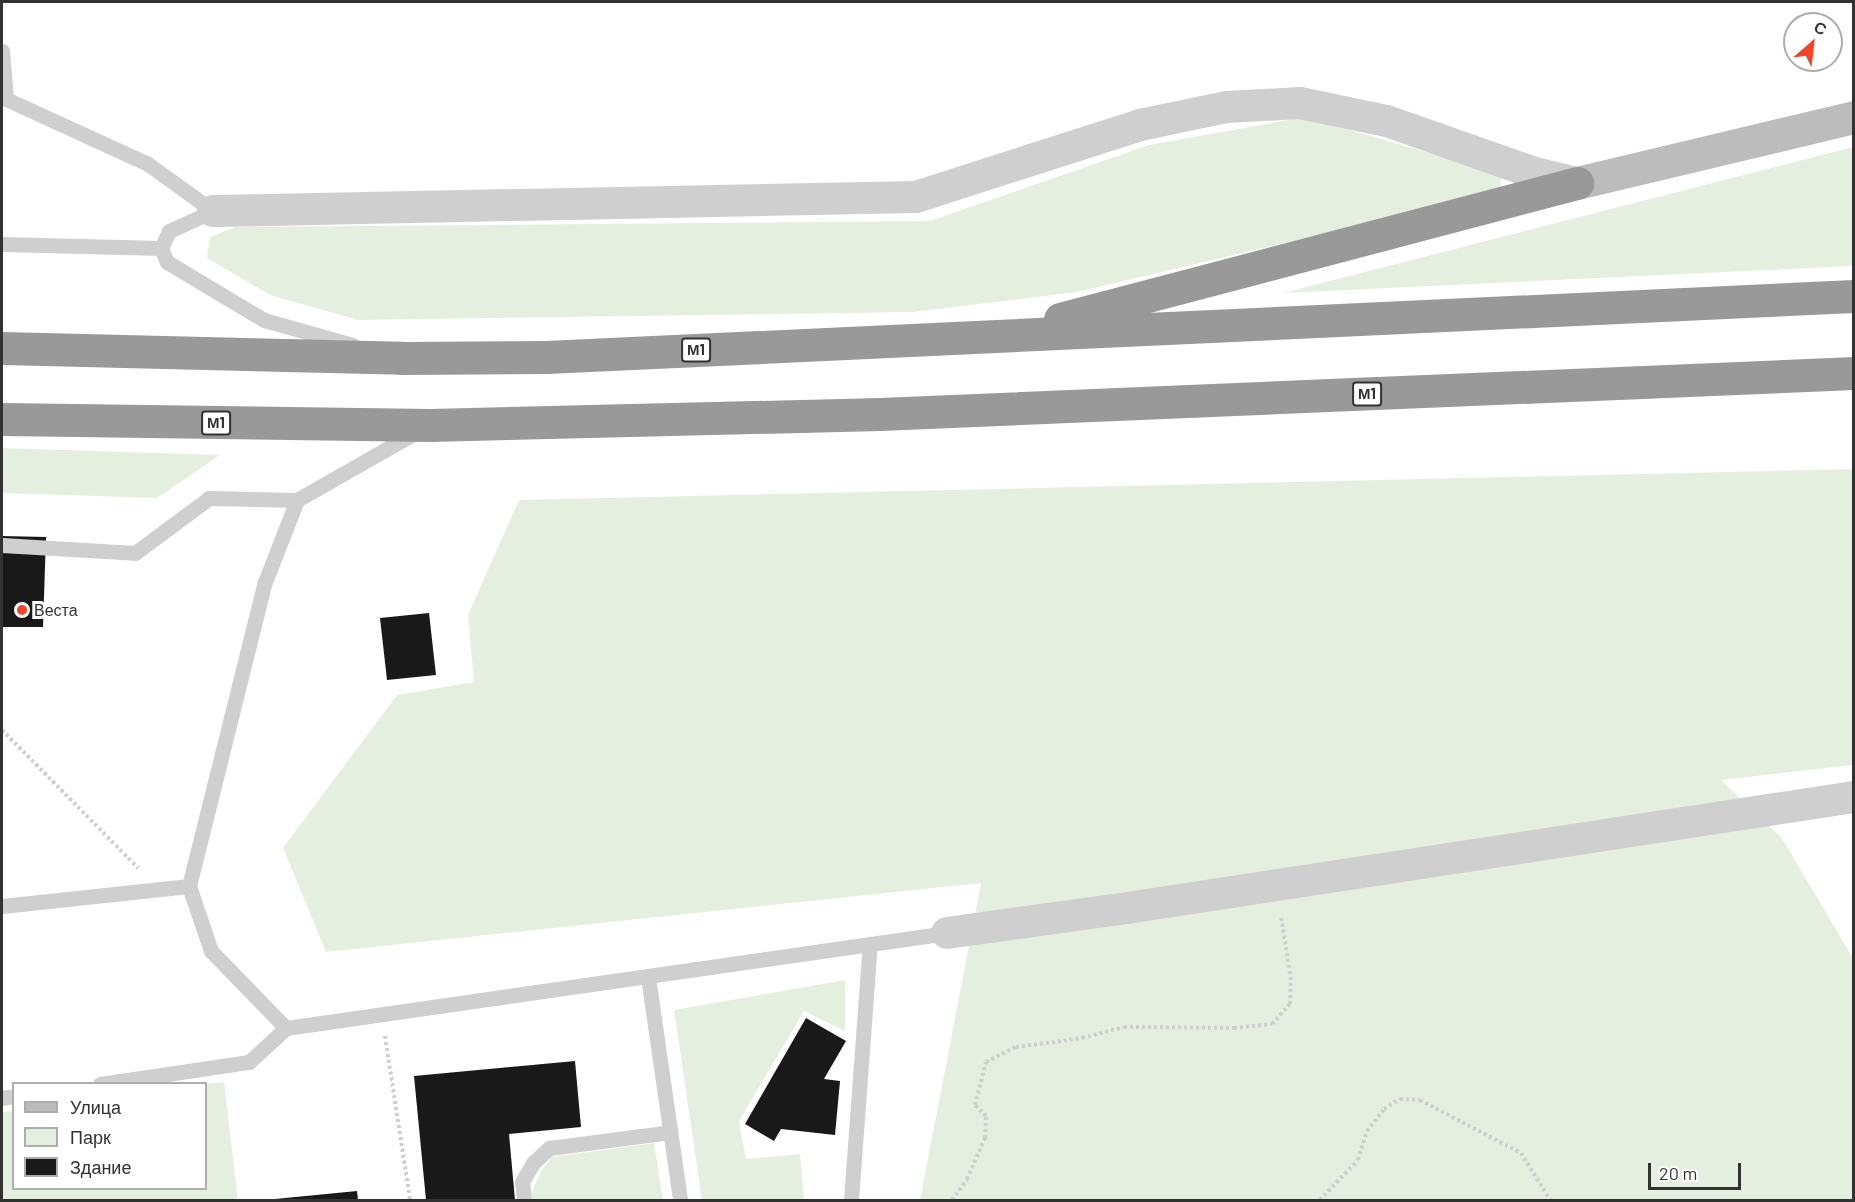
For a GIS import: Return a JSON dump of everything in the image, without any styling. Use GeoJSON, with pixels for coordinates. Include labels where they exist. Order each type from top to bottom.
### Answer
{"type":"FeatureCollection","features":[{"type":"Feature","properties":{"kind":"highway"},"geometry":{"type":"LineString","coordinates":[[990,337],[1213,281],[1578,183]]}},
{"type":"Feature","properties":{"kind":"highway","name":"М1"},"geometry":{"type":"LineString","coordinates":[[2,348],[402,358],[546,357],[1854,296]]}},
{"type":"Feature","properties":{"kind":"highway","name":"М1"},"geometry":{"type":"LineString","coordinates":[[2,419],[430,425],[880,414],[1854,373]]}},
{"type":"Feature","properties":{"kind":"street"},"geometry":{"type":"LineString","coordinates":[[213,211],[916,197],[1140,125],[1227,107],[1300,103],[1387,121],[1535,173],[1578,183],[1854,117]]}},
{"type":"Feature","properties":{"kind":"street"},"geometry":{"type":"LineString","coordinates":[[947,933],[1854,797]]}},
{"type":"Feature","properties":{"kind":"lane"},"geometry":{"type":"LineString","coordinates":[[2,51],[6,99],[148,164],[213,211],[169,231],[161,248],[167,262],[264,320],[402,358]]}},
{"type":"Feature","properties":{"kind":"lane"},"geometry":{"type":"LineString","coordinates":[[4,243],[161,248]]}},
{"type":"Feature","properties":{"kind":"lane"},"geometry":{"type":"LineString","coordinates":[[2,545],[135,553],[209,498],[297,500],[430,425]]}},
{"type":"Feature","properties":{"kind":"lane"},"geometry":{"type":"LineString","coordinates":[[286,1028],[211,951],[189,886],[265,582],[297,500]]}},
{"type":"Feature","properties":{"kind":"lane"},"geometry":{"type":"LineString","coordinates":[[2,906],[189,886]]}},
{"type":"Feature","properties":{"kind":"lane"},"geometry":{"type":"LineString","coordinates":[[107,1082],[249,1062],[286,1028],[947,933]]}},
{"type":"Feature","properties":{"kind":"lane"},"geometry":{"type":"LineString","coordinates":[[851,1200],[870,944]]}},
{"type":"Feature","properties":{"kind":"lane"},"geometry":{"type":"LineString","coordinates":[[648,977],[680,1200]]}},
{"type":"Feature","properties":{"kind":"lane"},"geometry":{"type":"LineString","coordinates":[[524,1200],[522,1182],[533,1164],[549,1148],[670,1132]]}},
{"type":"Feature","properties":{"kind":"path"},"geometry":{"type":"LineString","coordinates":[[2,730],[158,889]]}},
{"type":"Feature","properties":{"kind":"path"},"geometry":{"type":"LineString","coordinates":[[952,1200],[967,1179],[985,1138],[986,1116],[975,1105],[986,1062],[1016,1047],[1082,1038],[1124,1027],[1234,1028],[1272,1024],[1290,1004],[1291,980],[1276,885]]}},
{"type":"Feature","properties":{"kind":"path"},"geometry":{"type":"LineString","coordinates":[[382,1014],[410,1200]]}},
{"type":"Feature","properties":{"kind":"path"},"geometry":{"type":"LineString","coordinates":[[1320,1200],[1358,1160],[1367,1131],[1384,1109],[1400,1099],[1420,1100],[1521,1153],[1550,1200]]}},
{"type":"Feature","properties":{"kind":"green space"},"geometry":{"type":"Polygon","coordinates":[[[1305,117],[1502,174],[1500,192],[1077,292],[913,312],[358,320],[270,295],[207,258],[210,237],[236,227],[930,221],[1149,145],[1305,117]]]}},
{"type":"Feature","properties":{"kind":"green space"},"geometry":{"type":"Polygon","coordinates":[[[1853,147],[1853,266],[1283,293],[1853,147]]]}},
{"type":"Feature","properties":{"kind":"green space"},"geometry":{"type":"Polygon","coordinates":[[[2,448],[220,455],[157,498],[2,493],[2,448]]]}},
{"type":"Feature","properties":{"kind":"green space"},"geometry":{"type":"Polygon","coordinates":[[[1853,469],[1853,765],[1721,780],[1781,837],[1853,958],[1853,1200],[920,1200],[981,883],[326,952],[283,848],[397,695],[474,682],[468,615],[519,500],[1853,469]]]}},
{"type":"Feature","properties":{"kind":"green space"},"geometry":{"type":"Polygon","coordinates":[[[845,980],[845,1031],[804,1011],[739,1121],[746,1159],[800,1154],[804,1200],[702,1200],[674,1010],[845,980]]]}},
{"type":"Feature","properties":{"kind":"green space"},"geometry":{"type":"Polygon","coordinates":[[[224,1082],[238,1200],[2,1200],[2,1112],[12,1111],[12,1190],[207,1190],[207,1084],[224,1082]]]}},
{"type":"Feature","properties":{"kind":"green space"},"geometry":{"type":"Polygon","coordinates":[[[654,1143],[663,1200],[532,1200],[531,1194],[541,1171],[552,1157],[654,1143]]]}},
{"type":"Feature","properties":{"kind":"building"},"geometry":{"type":"Polygon","coordinates":[[[2,536],[46,537],[43,627],[2,627],[2,536]]]}},
{"type":"Feature","properties":{"kind":"building"},"geometry":{"type":"Polygon","coordinates":[[[429,613],[436,675],[387,680],[380,618],[429,613]]]}},
{"type":"Feature","properties":{"kind":"building"},"geometry":{"type":"Polygon","coordinates":[[[806,1018],[846,1041],[824,1079],[840,1081],[835,1135],[781,1129],[774,1141],[745,1124],[806,1018]]]}},
{"type":"Feature","properties":{"kind":"building"},"geometry":{"type":"Polygon","coordinates":[[[575,1061],[581,1127],[509,1134],[515,1200],[426,1200],[414,1076],[575,1061]]]}},
{"type":"Feature","properties":{"kind":"building"},"geometry":{"type":"Polygon","coordinates":[[[357,1191],[358,1200],[275,1200],[275,1199],[357,1191]]]}},
{"type":"Feature","properties":{"kind":"place","name":"Веста"},"geometry":{"type":"Point","coordinates":[22,610]}}]}
